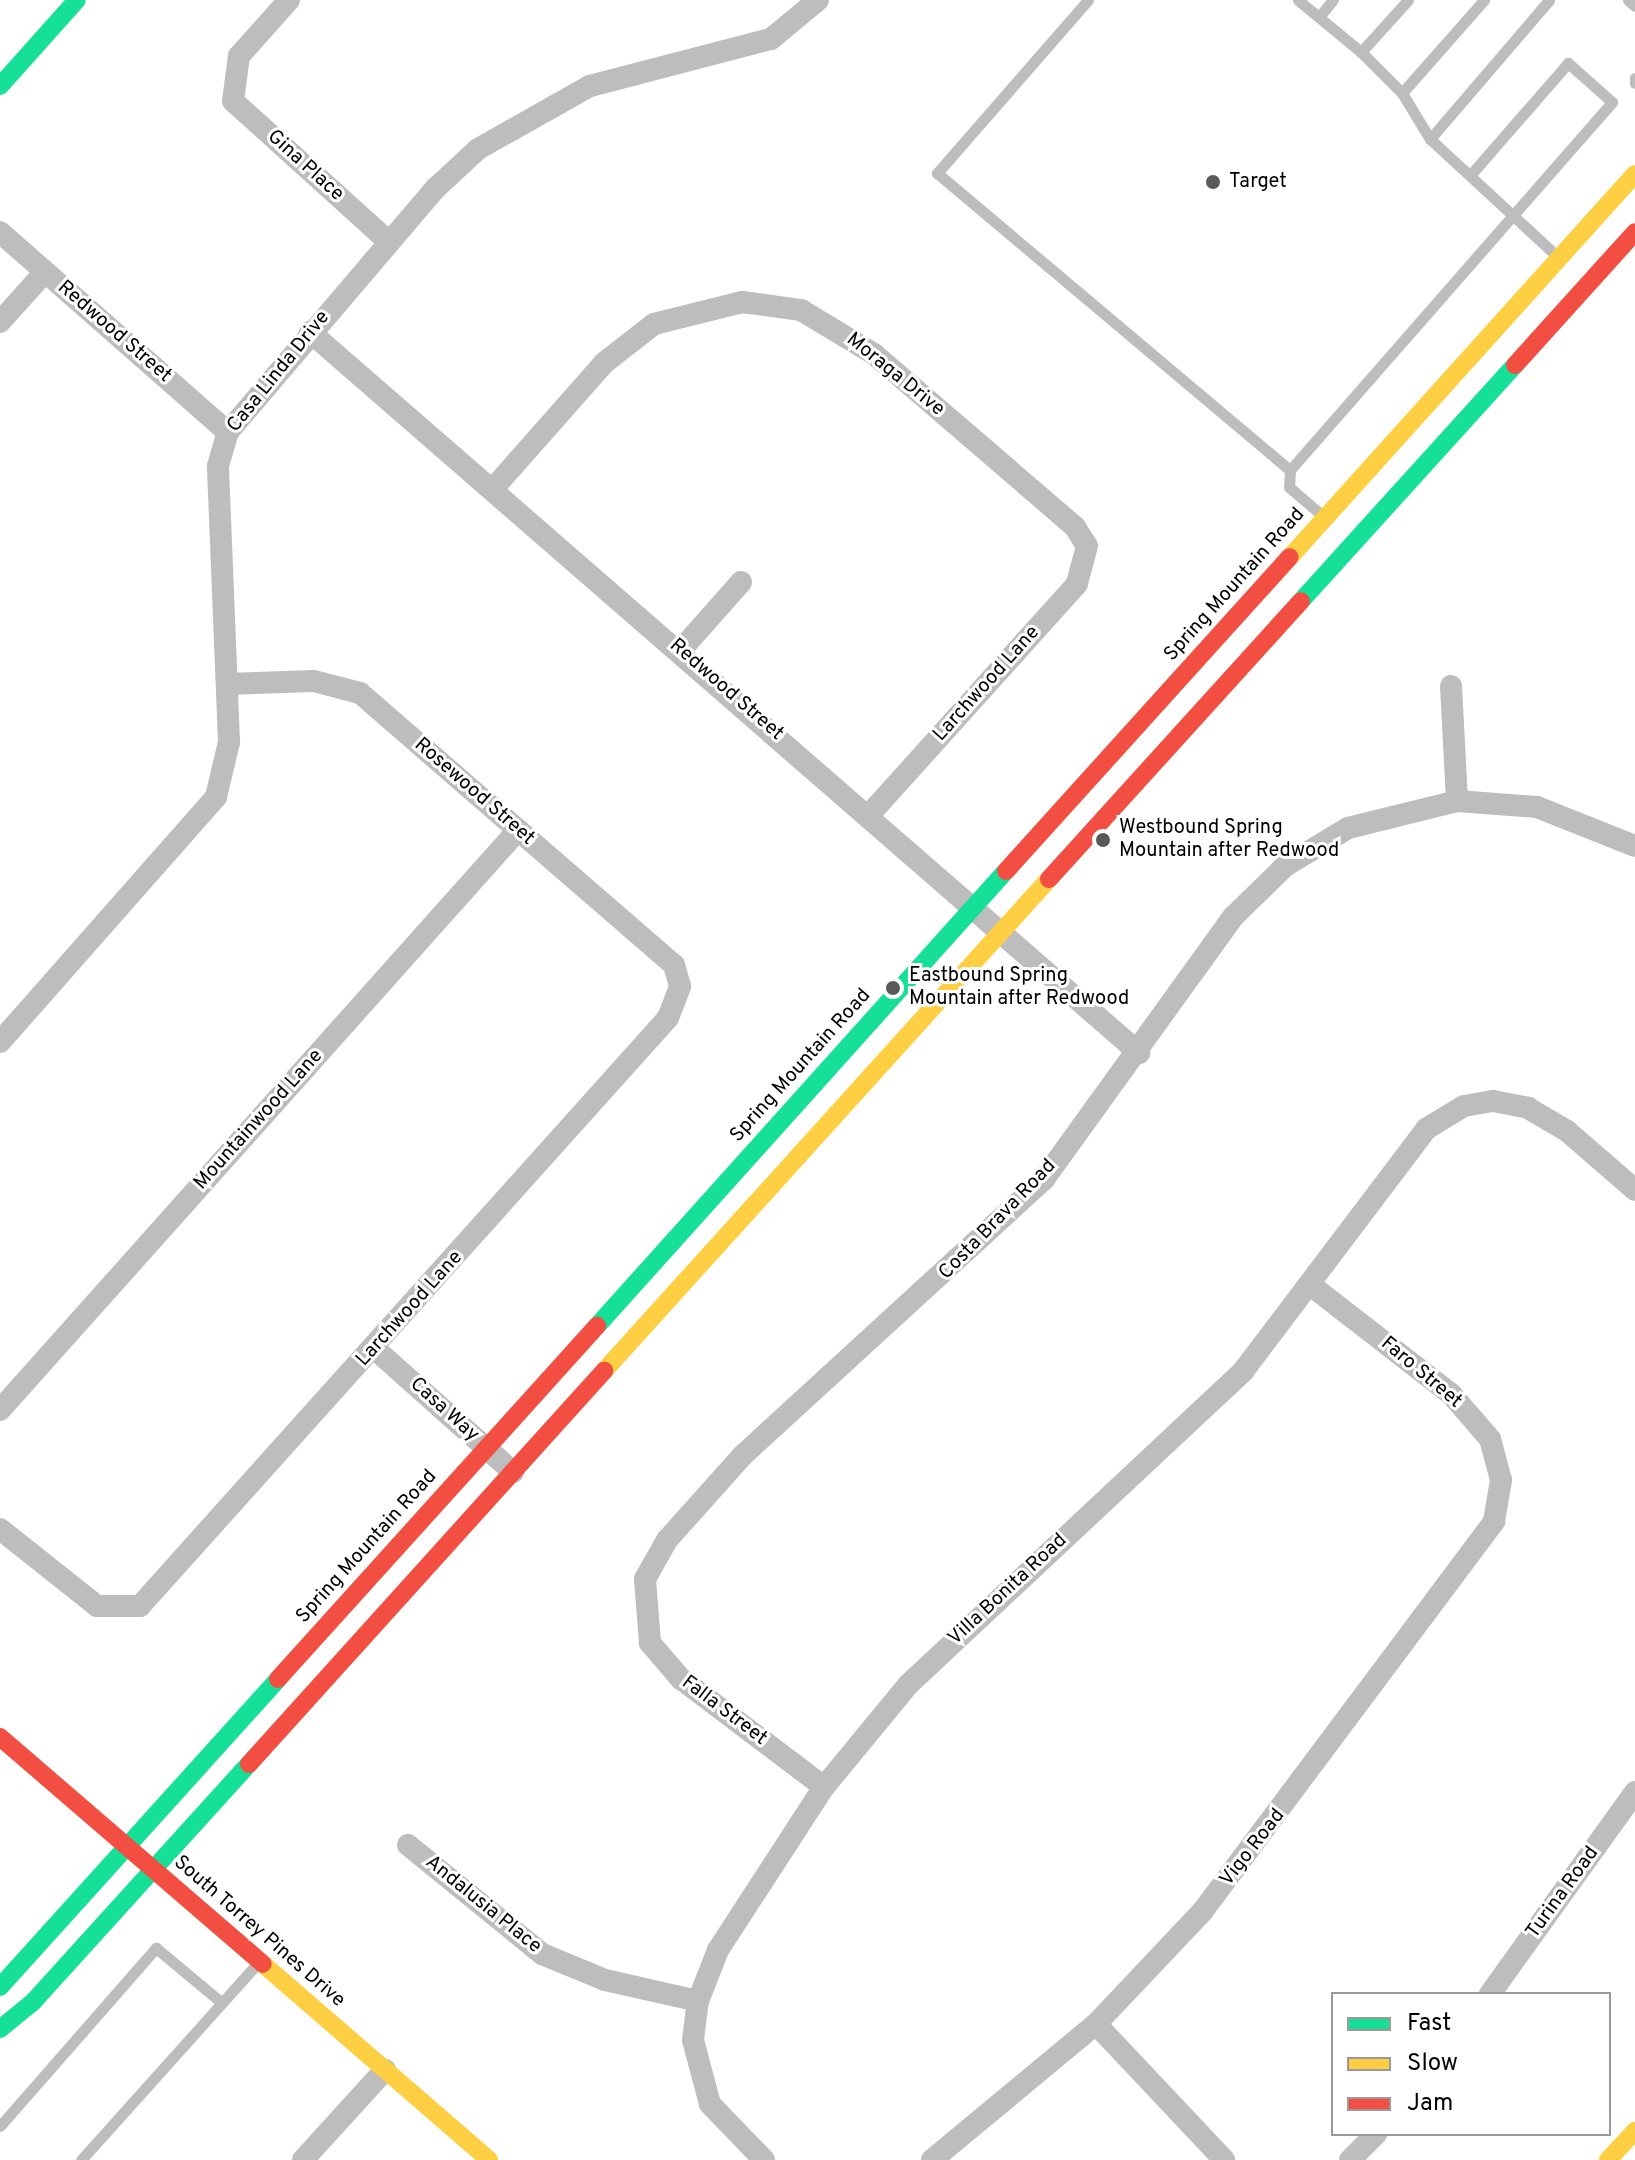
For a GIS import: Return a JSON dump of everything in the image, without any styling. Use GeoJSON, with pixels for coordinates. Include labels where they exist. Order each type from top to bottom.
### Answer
{"type":"FeatureCollection","features":[{"type":"Feature","properties":{"kind":"main road"},"geometry":{"type":"LineString","coordinates":[[4,74],[77,0]]}},
{"type":"Feature","properties":{"kind":"main road","name":"Spring Mountain Road"},"geometry":{"type":"LineString","coordinates":[[0,1987],[1635,174]]}},
{"type":"Feature","properties":{"kind":"main road"},"geometry":{"type":"LineString","coordinates":[[0,2029],[153,1870],[1635,232]]}},
{"type":"Feature","properties":{"kind":"main road"},"geometry":{"type":"LineString","coordinates":[[1456,430],[1443,418],[1469,381],[1468,359]]}},
{"type":"Feature","properties":{"kind":"main road"},"geometry":{"type":"LineString","coordinates":[[1259,649],[1299,571],[1329,532],[1325,518]]}},
{"type":"Feature","properties":{"kind":"main road","name":"South Torrey Pines Drive"},"geometry":{"type":"LineString","coordinates":[[0,1737],[489,2160]]}},
{"type":"Feature","properties":{"kind":"main road"},"geometry":{"type":"LineString","coordinates":[[1608,2160],[1635,2131]]}},
{"type":"Feature","properties":{"kind":"street","name":"Gina Place"},"geometry":{"type":"LineString","coordinates":[[289,0],[239,56],[230,86],[233,101],[389,242]]}},
{"type":"Feature","properties":{"kind":"street","name":"Casa Linda Drive"},"geometry":{"type":"LineString","coordinates":[[0,1042],[216,797],[229,742],[218,466],[228,432],[389,242],[478,149],[529,117],[590,86],[737,54],[771,39],[818,0]]}},
{"type":"Feature","properties":{"kind":"street","name":"Redwood Street"},"geometry":{"type":"LineString","coordinates":[[0,232],[228,432]]}},
{"type":"Feature","properties":{"kind":"street"},"geometry":{"type":"LineString","coordinates":[[0,322],[45,272]]}},
{"type":"Feature","properties":{"kind":"street","name":"Moraga Drive"},"geometry":{"type":"LineString","coordinates":[[493,489],[604,363],[654,324],[742,302],[801,310],[874,354],[1075,527],[1087,546]]}},
{"type":"Feature","properties":{"kind":"street","name":"Redwood Street"},"geometry":{"type":"LineString","coordinates":[[310,332],[870,814],[1139,1053]]}},
{"type":"Feature","properties":{"kind":"street","name":"Larchwood Lane"},"geometry":{"type":"LineString","coordinates":[[870,814],[1077,584],[1087,546]]}},
{"type":"Feature","properties":{"kind":"street"},"geometry":{"type":"LineString","coordinates":[[680,651],[741,582]]}},
{"type":"Feature","properties":{"kind":"street","name":"Rosewood Street"},"geometry":{"type":"LineString","coordinates":[[227,684],[314,681],[360,693],[674,965],[680,986]]}},
{"type":"Feature","properties":{"kind":"street"},"geometry":{"type":"LineString","coordinates":[[1451,686],[1457,801]]}},
{"type":"Feature","properties":{"kind":"street","name":"Costa Brava Road"},"geometry":{"type":"LineString","coordinates":[[644,1620],[645,1579],[667,1540],[742,1456],[1044,1179],[1139,1053],[1234,916],[1285,866],[1348,828],[1457,801],[1537,807],[1635,846]]}},
{"type":"Feature","properties":{"kind":"street","name":"Mountainwood Lane"},"geometry":{"type":"LineString","coordinates":[[0,1410],[518,830]]}},
{"type":"Feature","properties":{"kind":"street","name":"Larchwood Lane"},"geometry":{"type":"LineString","coordinates":[[0,1529],[71,1591],[119,1611],[157,1593],[668,1018],[680,986]]}},
{"type":"Feature","properties":{"kind":"street","name":"Villa Bonita Road"},"geometry":{"type":"LineString","coordinates":[[738,2154],[710,2104],[693,2040],[698,2001],[718,1950],[824,1787],[909,1684],[1244,1370],[1313,1287],[1426,1129],[1464,1106],[1493,1101],[1528,1108],[1567,1131],[1635,1190]]}},
{"type":"Feature","properties":{"kind":"street","name":"Faro Street"},"geometry":{"type":"LineString","coordinates":[[1313,1287],[1451,1394],[1490,1439],[1501,1480]]}},
{"type":"Feature","properties":{"kind":"street","name":"Casa Way"},"geometry":{"type":"LineString","coordinates":[[375,1349],[513,1472]]}},
{"type":"Feature","properties":{"kind":"street","name":"Vigo Road"},"geometry":{"type":"LineString","coordinates":[[932,2160],[1096,2024],[1271,1827],[1494,1521],[1501,1480]]}},
{"type":"Feature","properties":{"kind":"street","name":"Falla Street"},"geometry":{"type":"LineString","coordinates":[[644,1620],[650,1643],[681,1679],[824,1787]]}},
{"type":"Feature","properties":{"kind":"street","name":"Turina Road"},"geometry":{"type":"LineString","coordinates":[[1491,1992],[1635,1792]]}},
{"type":"Feature","properties":{"kind":"street","name":"Andalusia Place"},"geometry":{"type":"LineString","coordinates":[[408,1845],[542,1954],[605,1980],[698,2001]]}},
{"type":"Feature","properties":{"kind":"street"},"geometry":{"type":"LineString","coordinates":[[1096,2024],[1224,2160]]}},
{"type":"Feature","properties":{"kind":"street"},"geometry":{"type":"LineString","coordinates":[[303,2160],[385,2070]]}},
{"type":"Feature","properties":{"kind":"street"},"geometry":{"type":"LineString","coordinates":[[1350,2160],[1374,2136]]}},
{"type":"Feature","properties":{"kind":"street"},"geometry":{"type":"LineString","coordinates":[[738,2154],[764,2160]]}},
{"type":"Feature","properties":{"kind":"lane"},"geometry":{"type":"LineString","coordinates":[[1088,0],[937,173],[1290,470]]}},
{"type":"Feature","properties":{"kind":"lane"},"geometry":{"type":"LineString","coordinates":[[1298,0],[1361,52],[1402,93],[1430,139],[1560,258]]}},
{"type":"Feature","properties":{"kind":"lane"},"geometry":{"type":"LineString","coordinates":[[1319,17],[1333,0]]}},
{"type":"Feature","properties":{"kind":"lane"},"geometry":{"type":"LineString","coordinates":[[1361,52],[1408,0]]}},
{"type":"Feature","properties":{"kind":"lane"},"geometry":{"type":"LineString","coordinates":[[1402,93],[1484,0]]}},
{"type":"Feature","properties":{"kind":"lane"},"geometry":{"type":"LineString","coordinates":[[1430,139],[1549,0]]}},
{"type":"Feature","properties":{"kind":"lane"},"geometry":{"type":"LineString","coordinates":[[1628,0],[1635,6]]}},
{"type":"Feature","properties":{"kind":"lane"},"geometry":{"type":"LineString","coordinates":[[1325,518],[1289,487],[1290,470],[1612,102],[1568,63],[1471,174]]}},
{"type":"Feature","properties":{"kind":"lane"},"geometry":{"type":"LineString","coordinates":[[0,2126],[156,1948],[222,2003]]}},
{"type":"Feature","properties":{"kind":"lane"},"geometry":{"type":"LineString","coordinates":[[81,2160],[260,1961]]}},
{"type":"Feature","properties":{"kind":"traffic: fast"},"geometry":{"type":"LineString","coordinates":[[0,86],[77,0]]}},
{"type":"Feature","properties":{"kind":"traffic: fast"},"geometry":{"type":"LineString","coordinates":[[1301,601],[1515,365]]}},
{"type":"Feature","properties":{"kind":"traffic: fast"},"geometry":{"type":"LineString","coordinates":[[597,1326],[1006,871]]}},
{"type":"Feature","properties":{"kind":"traffic: fast"},"geometry":{"type":"LineString","coordinates":[[0,1987],[278,1679]]}},
{"type":"Feature","properties":{"kind":"traffic: fast"},"geometry":{"type":"LineString","coordinates":[[0,2029],[33,2002],[249,1764]]}},
{"type":"Feature","properties":{"kind":"traffic: slow"},"geometry":{"type":"LineString","coordinates":[[1290,557],[1635,174]]}},
{"type":"Feature","properties":{"kind":"traffic: slow"},"geometry":{"type":"LineString","coordinates":[[604,1371],[1049,879]]}},
{"type":"Feature","properties":{"kind":"traffic: slow"},"geometry":{"type":"LineString","coordinates":[[263,1964],[489,2160]]}},
{"type":"Feature","properties":{"kind":"traffic: slow"},"geometry":{"type":"LineString","coordinates":[[1608,2160],[1635,2131]]}},
{"type":"Feature","properties":{"kind":"traffic: jam"},"geometry":{"type":"LineString","coordinates":[[1515,365],[1635,232]]}},
{"type":"Feature","properties":{"kind":"traffic: jam"},"geometry":{"type":"LineString","coordinates":[[1006,871],[1290,557]]}},
{"type":"Feature","properties":{"kind":"traffic: jam"},"geometry":{"type":"LineString","coordinates":[[1049,879],[1301,601]]}},
{"type":"Feature","properties":{"kind":"traffic: jam"},"geometry":{"type":"LineString","coordinates":[[278,1679],[597,1326]]}},
{"type":"Feature","properties":{"kind":"traffic: jam"},"geometry":{"type":"LineString","coordinates":[[249,1764],[604,1371]]}},
{"type":"Feature","properties":{"kind":"traffic: jam"},"geometry":{"type":"LineString","coordinates":[[0,1737],[263,1964]]}},
{"type":"Feature","properties":{"kind":"place","name":"Target"},"geometry":{"type":"Point","coordinates":[1213,182]}},
{"type":"Feature","properties":{"kind":"place","name":"Westbound Spring Mountain after Redwood"},"geometry":{"type":"Point","coordinates":[1103,840]}},
{"type":"Feature","properties":{"kind":"place","name":"Eastbound Spring Mountain after Redwood"},"geometry":{"type":"Point","coordinates":[893,988]}}]}
